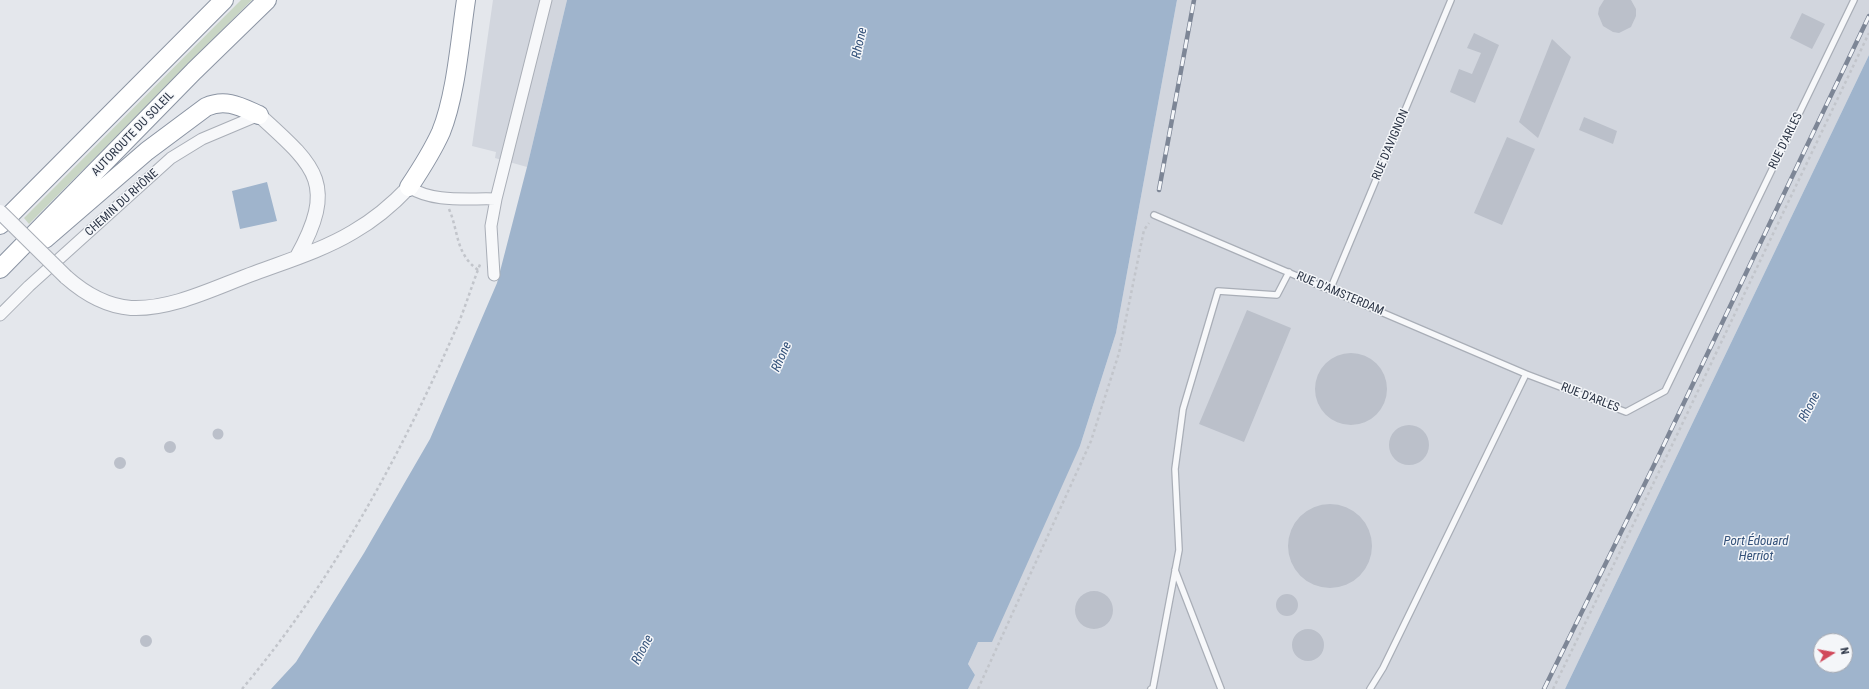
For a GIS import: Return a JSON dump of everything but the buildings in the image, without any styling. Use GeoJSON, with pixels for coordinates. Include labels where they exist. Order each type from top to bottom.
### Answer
{"type":"FeatureCollection","features":[{"type":"Feature","properties":{"kind":"highway"},"geometry":{"type":"LineString","coordinates":[[0,225],[224,0]]}},
{"type":"Feature","properties":{"kind":"highway","name":"AUTOROUTE DU SOLEIL"},"geometry":{"type":"LineString","coordinates":[[0,269],[267,0]]}},
{"type":"Feature","properties":{"kind":"highway"},"geometry":{"type":"LineString","coordinates":[[409,187],[429,158],[447,112],[466,0]]}},
{"type":"Feature","properties":{"kind":"highway"},"geometry":{"type":"LineString","coordinates":[[0,278],[147,151],[200,111],[212,104],[227,103],[259,115]]}},
{"type":"Feature","properties":{"kind":"street"},"geometry":{"type":"LineString","coordinates":[[494,275],[491,226],[496,199],[546,0]]}},
{"type":"Feature","properties":{"kind":"street"},"geometry":{"type":"LineString","coordinates":[[259,115],[293,146],[306,160],[314,173],[318,188],[316,215],[308,236],[297,257]]}},
{"type":"Feature","properties":{"kind":"street","name":"CHEMIN DU RHÔNE"},"geometry":{"type":"LineString","coordinates":[[0,315],[29,286],[172,158],[202,139],[259,115]]}},
{"type":"Feature","properties":{"kind":"street"},"geometry":{"type":"LineString","coordinates":[[0,212],[66,277],[88,294],[113,304],[129,308],[157,307],[171,303],[297,257],[351,233],[391,206],[409,187],[418,193],[444,198],[496,199]]}},
{"type":"Feature","properties":{"kind":"lane","name":"RUE D'AVIGNON"},"geometry":{"type":"LineString","coordinates":[[1330,290],[1451,0]]}},
{"type":"Feature","properties":{"kind":"lane","name":"RUE D'ARLES"},"geometry":{"type":"LineString","coordinates":[[1526,374],[1626,412],[1665,391],[1854,0]]}},
{"type":"Feature","properties":{"kind":"lane","name":"RUE D'AMSTERDAM"},"geometry":{"type":"LineString","coordinates":[[1154,215],[1526,374]]}},
{"type":"Feature","properties":{"kind":"lane"},"geometry":{"type":"LineString","coordinates":[[1151,689],[1153,688],[1179,550],[1176,469],[1183,409],[1218,291],[1277,295],[1289,272]]}},
{"type":"Feature","properties":{"kind":"lane"},"geometry":{"type":"LineString","coordinates":[[1370,689],[1383,668],[1526,374]]}},
{"type":"Feature","properties":{"kind":"lane"},"geometry":{"type":"LineString","coordinates":[[1175,570],[1221,689]]}},
{"type":"Feature","properties":{"kind":"path"},"geometry":{"type":"LineString","coordinates":[[1553,689],[1869,33]]}},
{"type":"Feature","properties":{"kind":"path"},"geometry":{"type":"LineString","coordinates":[[444,198],[451,214],[461,252],[478,270]]}},
{"type":"Feature","properties":{"kind":"path"},"geometry":{"type":"LineString","coordinates":[[978,689],[1091,441],[1120,352],[1144,230],[1154,215]]}},
{"type":"Feature","properties":{"kind":"path"},"geometry":{"type":"LineString","coordinates":[[242,689],[298,616],[345,544],[386,474],[422,403],[453,335],[483,257]]}},
{"type":"Feature","properties":{"kind":"shaded area"},"geometry":{"type":"Polygon","coordinates":[[[493,0],[567,0],[527,167],[495,158],[496,152],[472,146],[493,0]]]}},
{"type":"Feature","properties":{"kind":"shaded area"},"geometry":{"type":"Polygon","coordinates":[[[1177,0],[1869,0],[1869,55],[1565,689],[968,689],[975,675],[968,664],[978,642],[1080,446],[1116,333],[1177,0]]]}},
{"type":"Feature","properties":{"kind":"green space"},"geometry":{"type":"Polygon","coordinates":[[[241,0],[252,0],[29,224],[24,218],[241,0]]]}},
{"type":"Feature","properties":{"kind":"water","name":"Rhone"},"geometry":{"type":"Polygon","coordinates":[[[567,0],[1177,0],[1116,333],[1080,446],[992,642],[978,642],[968,664],[975,675],[968,689],[271,689],[296,662],[364,553],[430,439],[497,283],[527,167],[567,0]]]}},
{"type":"Feature","properties":{"kind":"water","name":"Port Édouard Herriot"},"geometry":{"type":"Polygon","coordinates":[[[1869,55],[1869,689],[1565,689],[1869,55]]]}},
{"type":"Feature","properties":{"kind":"water"},"geometry":{"type":"Polygon","coordinates":[[[267,182],[277,221],[240,229],[232,191],[267,182]]]}},
{"type":"Feature","properties":{"kind":"railway"},"geometry":{"type":"LineString","coordinates":[[1159,190],[1194,0]]}},
{"type":"Feature","properties":{"kind":"railway"},"geometry":{"type":"LineString","coordinates":[[1544,689],[1658,457],[1869,16]]}}]}
